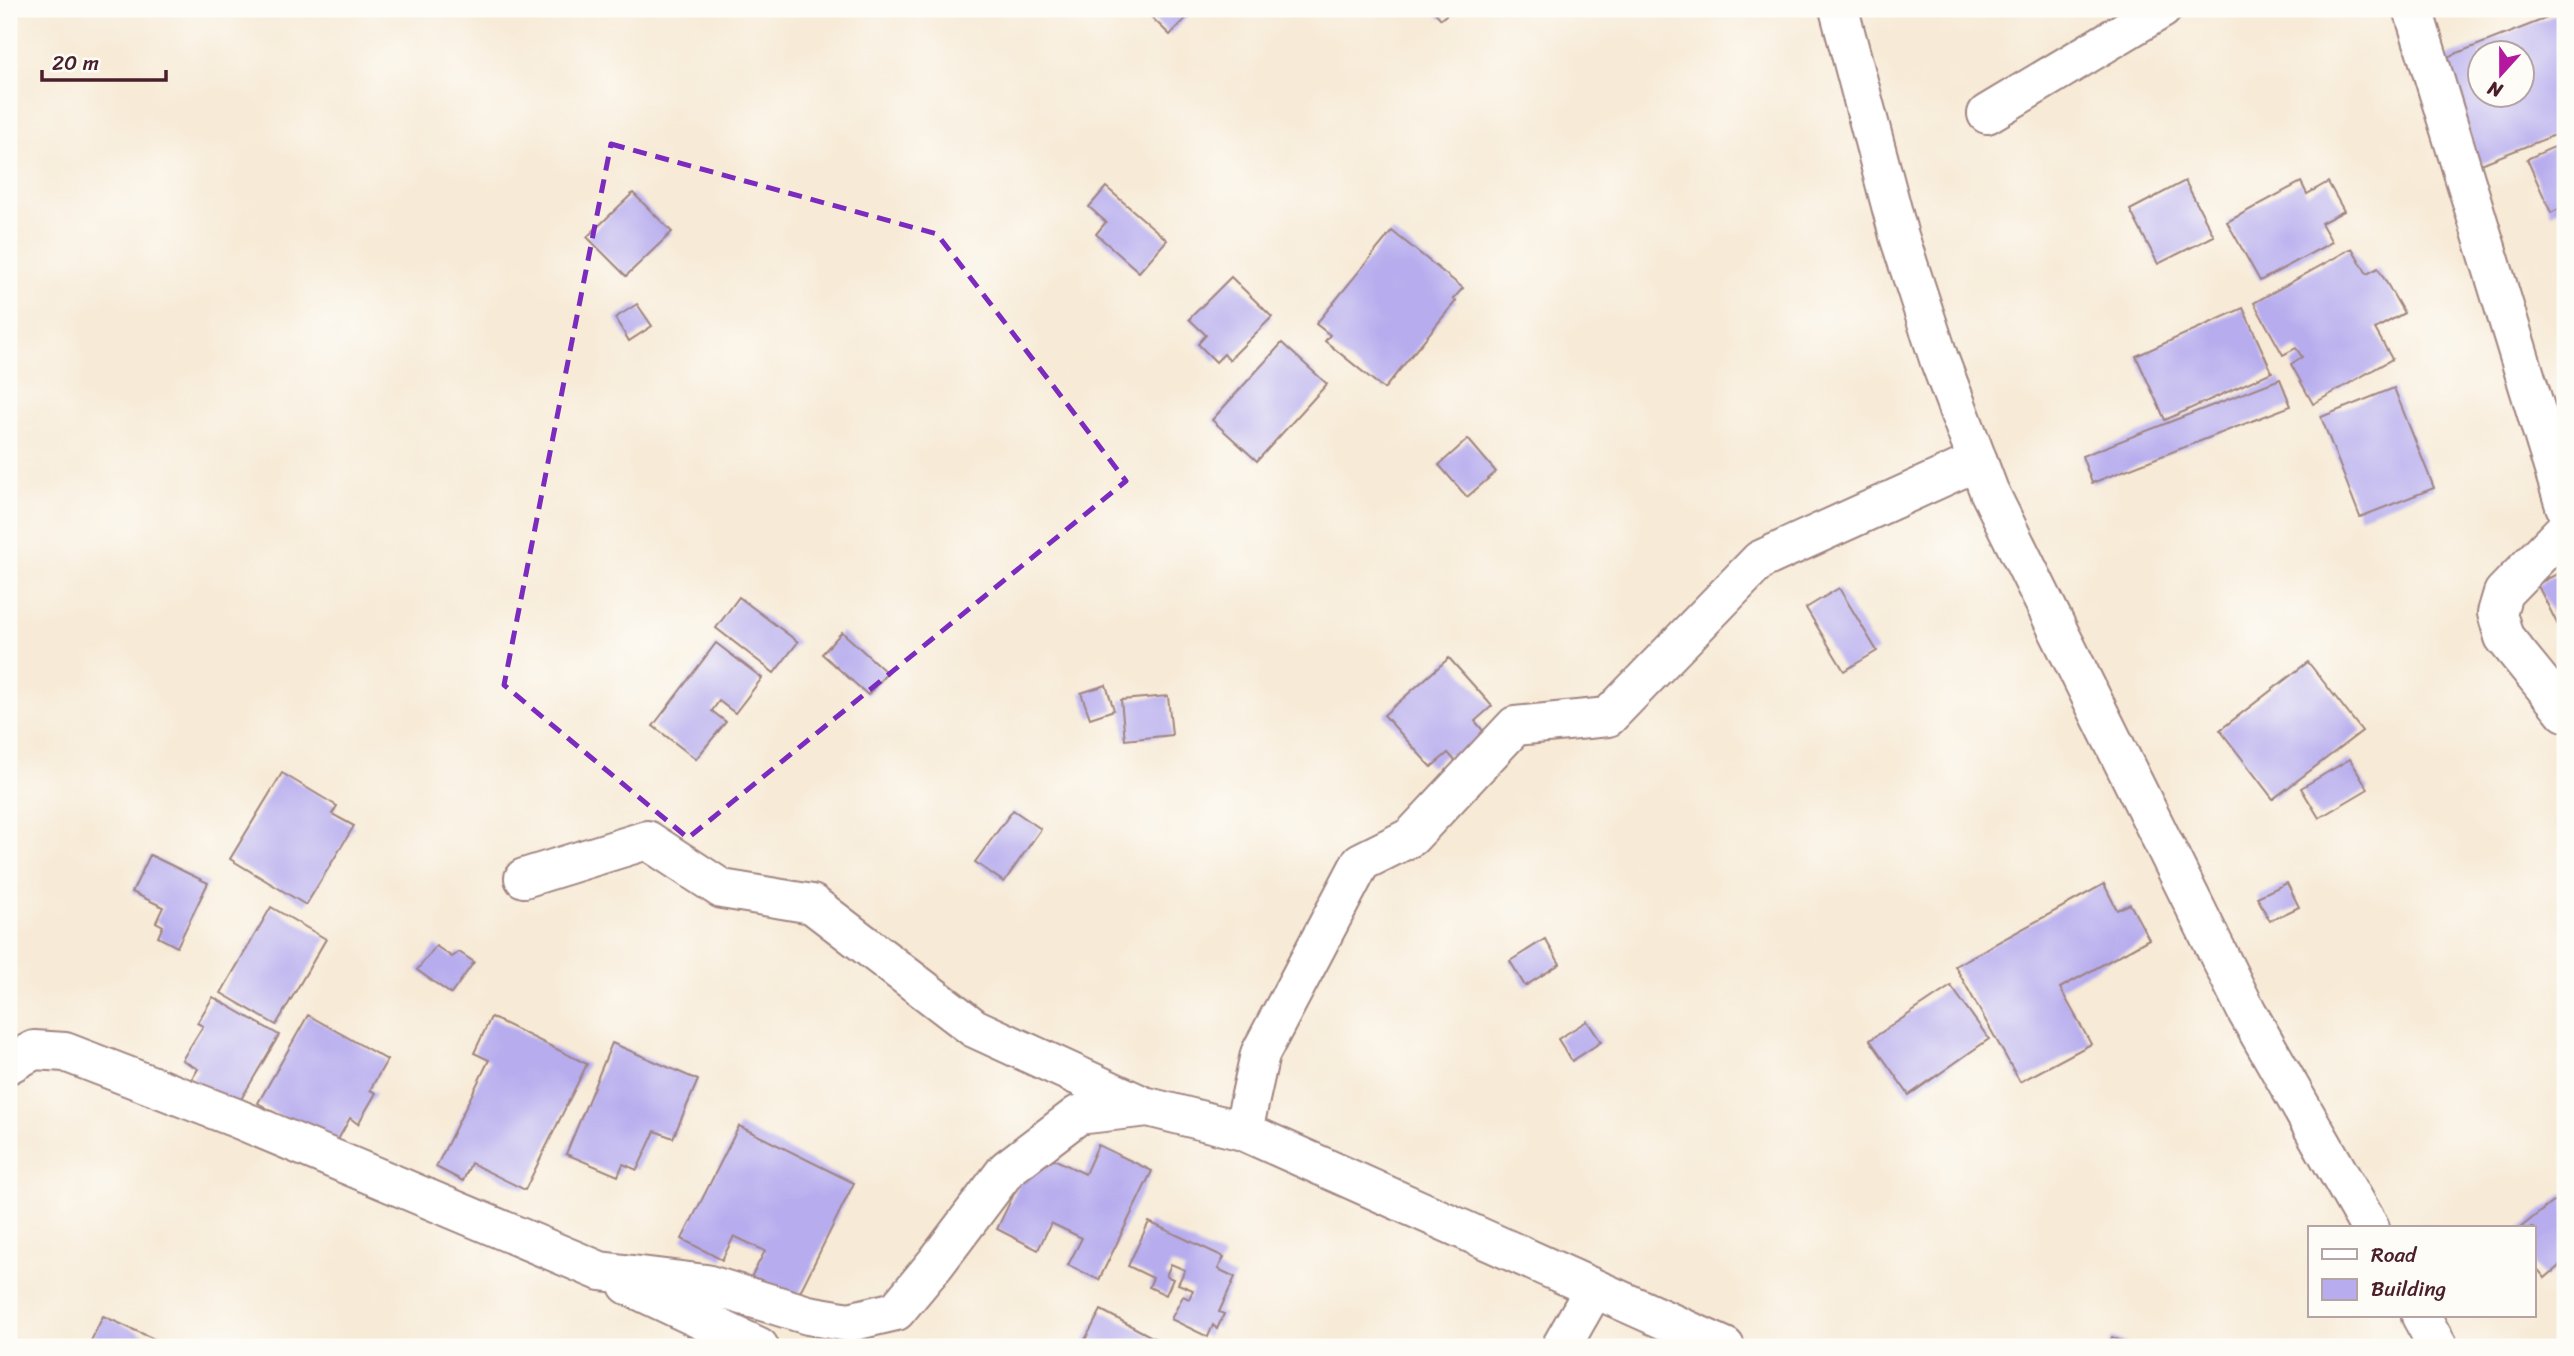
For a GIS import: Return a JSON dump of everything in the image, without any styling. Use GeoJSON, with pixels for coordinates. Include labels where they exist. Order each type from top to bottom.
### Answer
{"type":"FeatureCollection","features":[{"type":"Feature","properties":{"kind":"street"},"geometry":{"type":"LineString","coordinates":[[1839,9],[1899,236],[1939,359],[1989,491],[2247,1012],[2369,1226]]}},
{"type":"Feature","properties":{"kind":"street"},"geometry":{"type":"LineString","coordinates":[[1987,114],[2162,9]]}},
{"type":"Feature","properties":{"kind":"street"},"geometry":{"type":"LineString","coordinates":[[2413,9],[2565,506]]}},
{"type":"Feature","properties":{"kind":"street"},"geometry":{"type":"LineString","coordinates":[[1243,1130],[1260,1054],[1361,862],[1411,837],[1515,726],[1608,717],[1760,560],[1978,461]]}},
{"type":"Feature","properties":{"kind":"street"},"geometry":{"type":"LineString","coordinates":[[2565,529],[2502,593],[2497,613],[2504,636],[2565,712]]}},
{"type":"Feature","properties":{"kind":"street"},"geometry":{"type":"LineString","coordinates":[[524,878],[647,841],[722,889],[812,904],[974,1028],[1148,1107],[1243,1130],[1725,1347]]}},
{"type":"Feature","properties":{"kind":"street"},"geometry":{"type":"LineString","coordinates":[[9,1065],[34,1050],[65,1052],[236,1118],[600,1271],[759,1347]]}},
{"type":"Feature","properties":{"kind":"street"},"geometry":{"type":"LineString","coordinates":[[600,1271],[706,1284],[808,1315],[849,1322],[896,1311],[1007,1169],[1078,1115],[1148,1107]]}},
{"type":"Feature","properties":{"kind":"street"},"geometry":{"type":"LineString","coordinates":[[1561,1347],[1594,1289]]}},
{"type":"Feature","properties":{"kind":"street"},"geometry":{"type":"LineString","coordinates":[[2422,1318],[2438,1347]]}},
{"type":"Feature","properties":{"kind":"highlighted area"},"geometry":{"type":"Polygon","coordinates":[[[611,144],[937,234],[1126,481],[688,838],[504,685],[611,144]]]}},
{"type":"Feature","properties":{"kind":"building"},"geometry":{"type":"Polygon","coordinates":[[[1143,9],[1195,9],[1170,35],[1143,9]]]}},
{"type":"Feature","properties":{"kind":"building"},"geometry":{"type":"Polygon","coordinates":[[[1432,9],[1453,9],[1441,19],[1432,9]]]}},
{"type":"Feature","properties":{"kind":"building"},"geometry":{"type":"Polygon","coordinates":[[[2565,11],[2565,131],[2481,164],[2439,60],[2466,50],[2466,108],[2536,108],[2536,38],[2496,38],[2565,11]]]}},
{"type":"Feature","properties":{"kind":"building"},"geometry":{"type":"Polygon","coordinates":[[[2565,142],[2565,206],[2551,213],[2527,159],[2565,142]]]}},
{"type":"Feature","properties":{"kind":"building"},"geometry":{"type":"Polygon","coordinates":[[[2185,181],[2214,236],[2158,264],[2130,210],[2185,181]]]}},
{"type":"Feature","properties":{"kind":"building"},"geometry":{"type":"Polygon","coordinates":[[[2301,182],[2307,194],[2328,182],[2344,211],[2321,223],[2332,242],[2260,281],[2227,222],[2301,182]]]}},
{"type":"Feature","properties":{"kind":"building"},"geometry":{"type":"Polygon","coordinates":[[[1106,187],[1167,240],[1139,272],[1096,234],[1106,222],[1089,207],[1106,187]]]}},
{"type":"Feature","properties":{"kind":"building"},"geometry":{"type":"Polygon","coordinates":[[[633,193],[672,232],[626,276],[587,237],[633,193]]]}},
{"type":"Feature","properties":{"kind":"building"},"geometry":{"type":"Polygon","coordinates":[[[1392,231],[1463,288],[1453,299],[1456,301],[1384,389],[1325,341],[1330,335],[1316,324],[1392,231]]]}},
{"type":"Feature","properties":{"kind":"building"},"geometry":{"type":"Polygon","coordinates":[[[2352,248],[2367,274],[2378,268],[2404,313],[2375,329],[2392,359],[2313,404],[2291,364],[2302,357],[2296,348],[2283,355],[2254,303],[2352,248]]]}},
{"type":"Feature","properties":{"kind":"building"},"geometry":{"type":"Polygon","coordinates":[[[1231,277],[1272,317],[1229,360],[1224,354],[1216,362],[1198,344],[1206,335],[1189,319],[1231,277]]]}},
{"type":"Feature","properties":{"kind":"building"},"geometry":{"type":"Polygon","coordinates":[[[637,304],[652,326],[629,341],[615,318],[637,304]]]}},
{"type":"Feature","properties":{"kind":"building"},"geometry":{"type":"Polygon","coordinates":[[[2243,308],[2272,372],[2165,420],[2136,356],[2243,308]]]}},
{"type":"Feature","properties":{"kind":"building"},"geometry":{"type":"Polygon","coordinates":[[[1282,343],[1327,384],[1257,461],[1212,420],[1282,343]]]}},
{"type":"Feature","properties":{"kind":"building"},"geometry":{"type":"Polygon","coordinates":[[[2280,379],[2291,406],[2092,483],[2082,456],[2280,379]]]}},
{"type":"Feature","properties":{"kind":"building"},"geometry":{"type":"Polygon","coordinates":[[[2394,388],[2434,488],[2360,517],[2321,417],[2394,388]]]}},
{"type":"Feature","properties":{"kind":"building"},"geometry":{"type":"Polygon","coordinates":[[[1468,439],[1496,472],[1467,497],[1439,465],[1468,439]]]}},
{"type":"Feature","properties":{"kind":"building"},"geometry":{"type":"Polygon","coordinates":[[[2565,570],[2565,639],[2537,584],[2565,570]]]}},
{"type":"Feature","properties":{"kind":"building"},"geometry":{"type":"Polygon","coordinates":[[[1839,588],[1877,651],[1844,671],[1806,608],[1839,588]]]}},
{"type":"Feature","properties":{"kind":"building"},"geometry":{"type":"Polygon","coordinates":[[[739,597],[798,642],[774,673],[716,628],[739,597]]]}},
{"type":"Feature","properties":{"kind":"building"},"geometry":{"type":"Polygon","coordinates":[[[842,632],[887,673],[868,695],[822,654],[842,632]]]}},
{"type":"Feature","properties":{"kind":"building"},"geometry":{"type":"Polygon","coordinates":[[[716,643],[762,678],[735,713],[719,701],[712,711],[726,722],[696,759],[653,726],[716,643]]]}},
{"type":"Feature","properties":{"kind":"building"},"geometry":{"type":"Polygon","coordinates":[[[1449,658],[1492,706],[1475,721],[1489,738],[1458,764],[1448,753],[1431,767],[1384,715],[1449,658]]]}},
{"type":"Feature","properties":{"kind":"building"},"geometry":{"type":"Polygon","coordinates":[[[2308,662],[2362,731],[2273,799],[2220,730],[2308,662]]]}},
{"type":"Feature","properties":{"kind":"building"},"geometry":{"type":"Polygon","coordinates":[[[1106,685],[1114,710],[1090,718],[1081,693],[1106,685]]]}},
{"type":"Feature","properties":{"kind":"building"},"geometry":{"type":"Polygon","coordinates":[[[1168,696],[1172,735],[1125,740],[1121,700],[1168,696]]]}},
{"type":"Feature","properties":{"kind":"building"},"geometry":{"type":"Polygon","coordinates":[[[2350,759],[2368,789],[2319,818],[2301,788],[2350,759]]]}},
{"type":"Feature","properties":{"kind":"building"},"geometry":{"type":"Polygon","coordinates":[[[282,773],[337,806],[332,814],[354,826],[306,905],[230,859],[282,773]]]}},
{"type":"Feature","properties":{"kind":"building"},"geometry":{"type":"Polygon","coordinates":[[[1013,810],[1041,829],[1004,882],[975,862],[1013,810]]]}},
{"type":"Feature","properties":{"kind":"building"},"geometry":{"type":"Polygon","coordinates":[[[150,855],[208,883],[177,947],[158,937],[163,926],[156,922],[163,907],[132,892],[150,855]]]}},
{"type":"Feature","properties":{"kind":"building"},"geometry":{"type":"Polygon","coordinates":[[[2287,883],[2299,907],[2270,921],[2257,897],[2287,883]]]}},
{"type":"Feature","properties":{"kind":"building"},"geometry":{"type":"Polygon","coordinates":[[[2104,884],[2117,910],[2130,904],[2149,939],[2060,988],[2091,1044],[2020,1082],[1955,966],[2104,884]]]}},
{"type":"Feature","properties":{"kind":"building"},"geometry":{"type":"Polygon","coordinates":[[[271,907],[326,939],[276,1025],[221,993],[271,907]]]}},
{"type":"Feature","properties":{"kind":"building"},"geometry":{"type":"Polygon","coordinates":[[[1545,939],[1560,964],[1525,986],[1510,961],[1545,939]]]}},
{"type":"Feature","properties":{"kind":"building"},"geometry":{"type":"Polygon","coordinates":[[[436,946],[452,957],[459,952],[474,962],[451,994],[417,970],[436,946]]]}},
{"type":"Feature","properties":{"kind":"building"},"geometry":{"type":"Polygon","coordinates":[[[1951,986],[1989,1039],[1909,1095],[1870,1040],[1951,986]]]}},
{"type":"Feature","properties":{"kind":"building"},"geometry":{"type":"Polygon","coordinates":[[[213,997],[279,1035],[237,1106],[192,1079],[198,1069],[182,1060],[203,1026],[197,1023],[213,997]]]}},
{"type":"Feature","properties":{"kind":"building"},"geometry":{"type":"Polygon","coordinates":[[[308,1015],[387,1060],[370,1090],[376,1093],[358,1124],[350,1118],[334,1147],[258,1103],[308,1015]]]}},
{"type":"Feature","properties":{"kind":"building"},"geometry":{"type":"Polygon","coordinates":[[[491,1017],[587,1064],[525,1190],[471,1163],[463,1181],[436,1167],[489,1060],[474,1053],[491,1017]]]}},
{"type":"Feature","properties":{"kind":"building"},"geometry":{"type":"Polygon","coordinates":[[[1587,1021],[1601,1042],[1572,1061],[1558,1039],[1587,1021]]]}},
{"type":"Feature","properties":{"kind":"building"},"geometry":{"type":"Polygon","coordinates":[[[612,1043],[698,1080],[673,1138],[655,1131],[637,1170],[623,1164],[618,1176],[566,1154],[612,1043]]]}},
{"type":"Feature","properties":{"kind":"building"},"geometry":{"type":"Polygon","coordinates":[[[739,1126],[854,1183],[795,1302],[750,1279],[765,1251],[734,1236],[722,1260],[682,1239],[739,1126]]]}},
{"type":"Feature","properties":{"kind":"building"},"geometry":{"type":"Polygon","coordinates":[[[1098,1145],[1152,1171],[1099,1280],[1068,1265],[1082,1238],[1051,1223],[1038,1250],[997,1229],[1035,1150],[1085,1174],[1098,1145]]]}},
{"type":"Feature","properties":{"kind":"building"},"geometry":{"type":"Polygon","coordinates":[[[2565,1192],[2565,1261],[2545,1278],[2536,1267],[2536,1226],[2522,1226],[2565,1192]]]}},
{"type":"Feature","properties":{"kind":"building"},"geometry":{"type":"Polygon","coordinates":[[[1149,1222],[1224,1257],[1218,1269],[1235,1277],[1219,1312],[1224,1314],[1217,1329],[1213,1325],[1208,1337],[1171,1319],[1183,1296],[1189,1299],[1193,1290],[1178,1284],[1185,1270],[1171,1264],[1166,1276],[1173,1279],[1166,1295],[1149,1287],[1153,1278],[1128,1266],[1149,1222]]]}},
{"type":"Feature","properties":{"kind":"building"},"geometry":{"type":"Polygon","coordinates":[[[1101,1310],[1171,1347],[1081,1347],[1101,1310]]]}},
{"type":"Feature","properties":{"kind":"building"},"geometry":{"type":"Polygon","coordinates":[[[103,1316],[172,1347],[88,1347],[103,1316]]]}},
{"type":"Feature","properties":{"kind":"building"},"geometry":{"type":"Polygon","coordinates":[[[2112,1337],[2135,1347],[2108,1347],[2112,1337]]]}}]}
